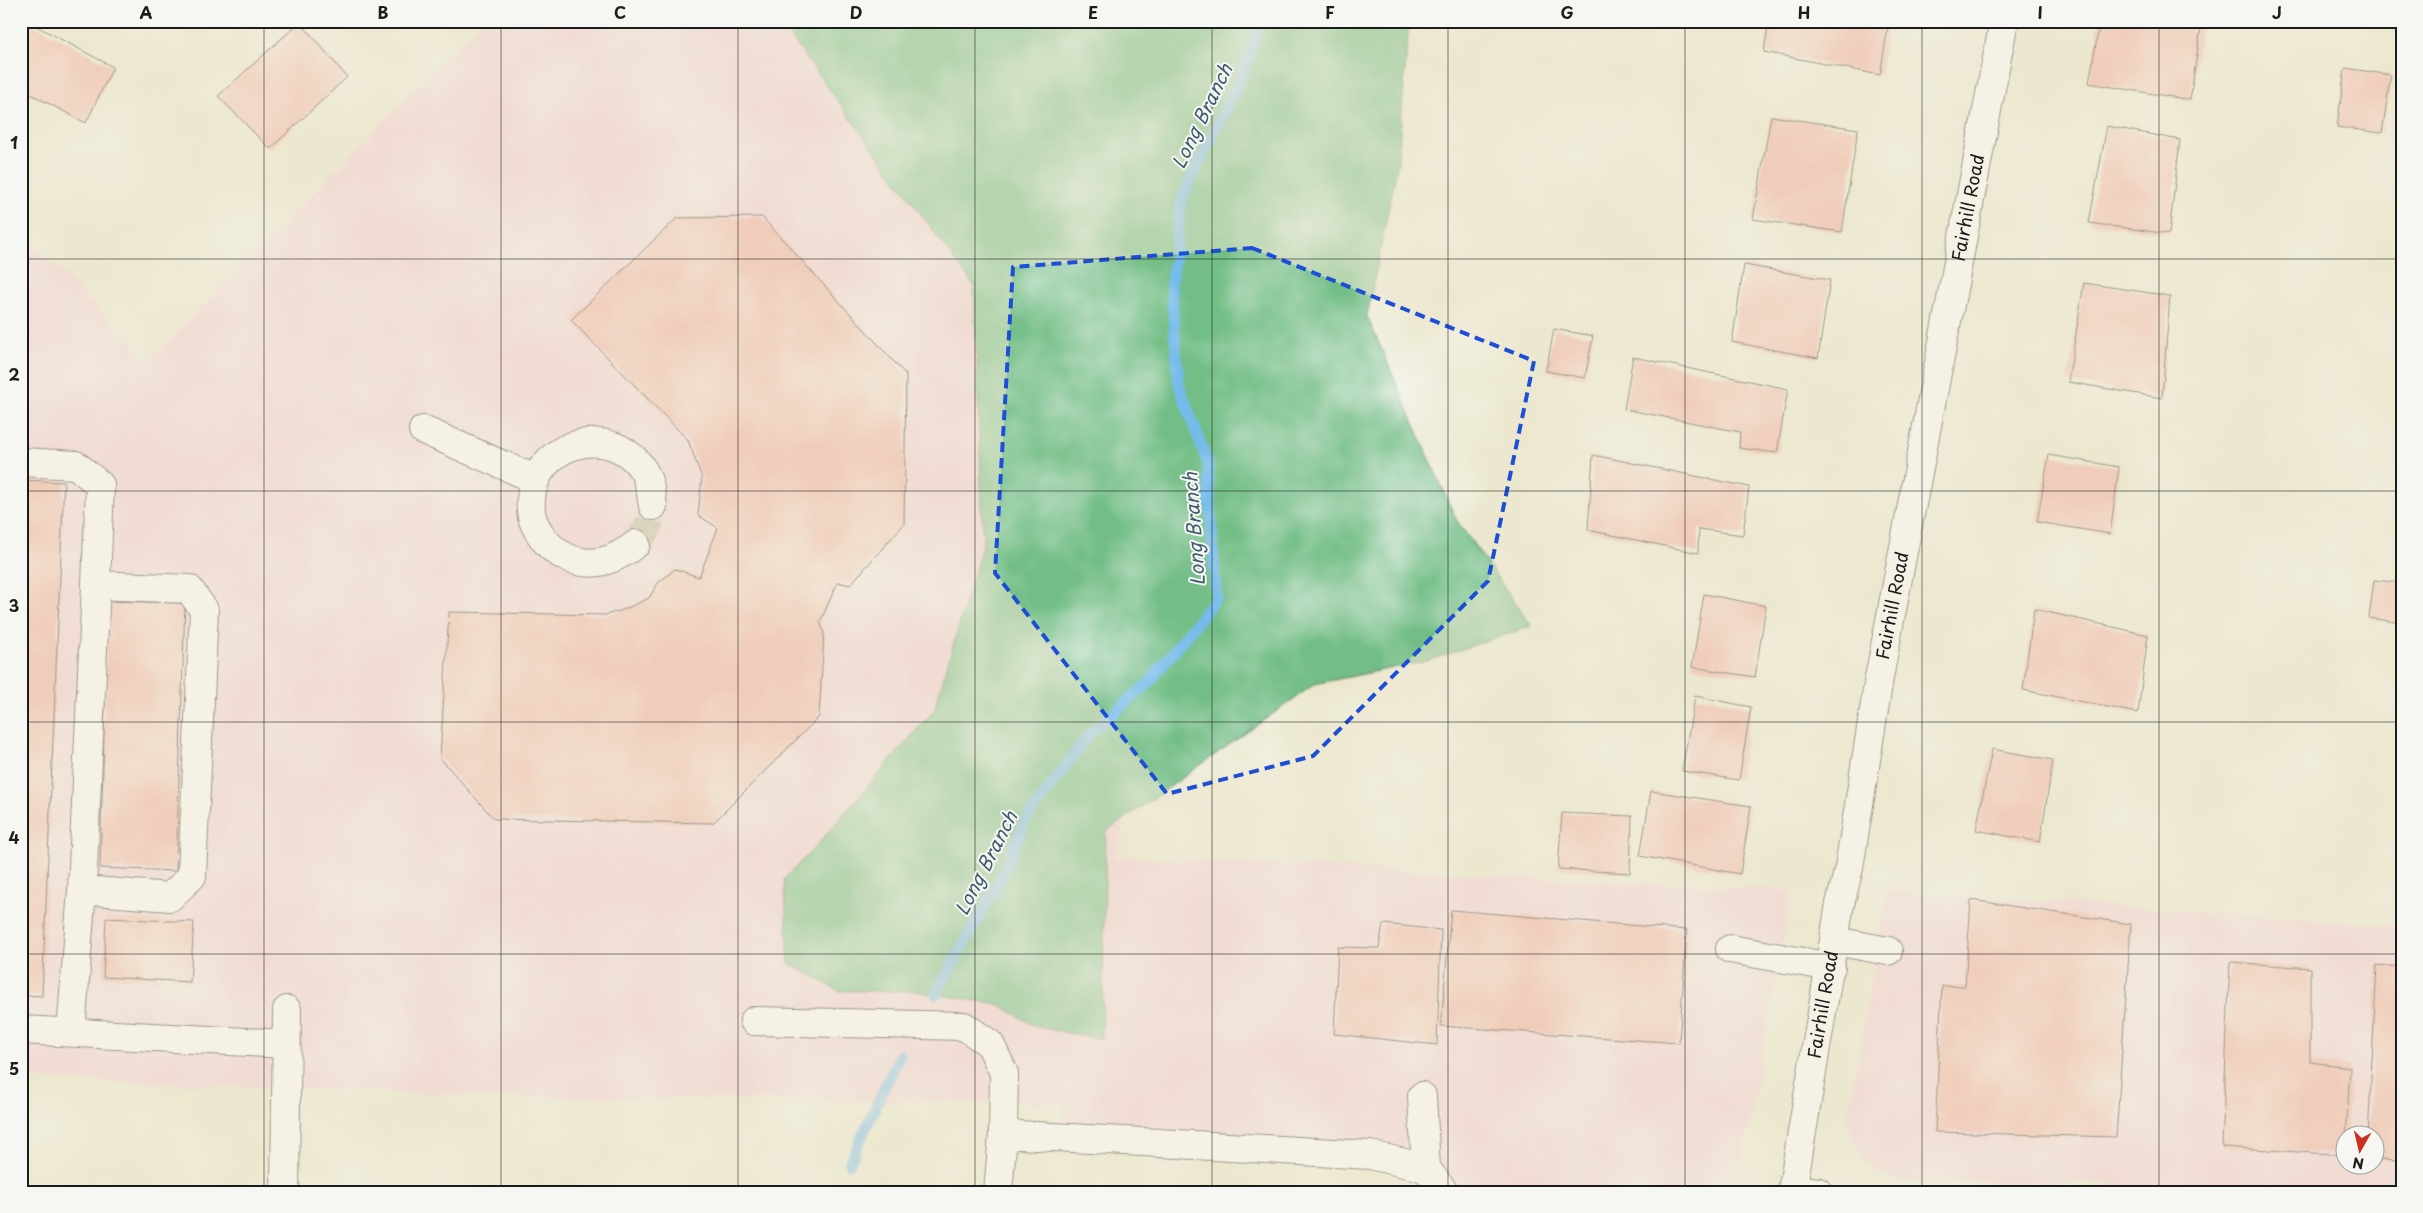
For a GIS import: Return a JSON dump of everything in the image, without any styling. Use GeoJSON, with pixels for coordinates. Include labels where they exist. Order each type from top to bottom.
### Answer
{"type":"FeatureCollection","features":[{"type":"Feature","properties":{"kind":"street","name":"Fairhill Road"},"geometry":{"type":"LineString","coordinates":[[1800,1191],[1840,904],[1849,868],[1881,669],[2004,21]]}},
{"type":"Feature","properties":{"kind":"street"},"geometry":{"type":"LineString","coordinates":[[422,430],[535,478]]}},
{"type":"Feature","properties":{"kind":"street"},"geometry":{"type":"LineString","coordinates":[[636,544],[619,557],[599,563],[578,562],[558,554],[542,539],[533,520],[531,499],[535,478],[546,462],[560,451],[577,443],[596,441],[615,446],[631,456],[644,470],[651,488],[653,506]]}},
{"type":"Feature","properties":{"kind":"street"},"geometry":{"type":"LineString","coordinates":[[21,462],[76,465],[100,485],[82,890],[72,1032]]}},
{"type":"Feature","properties":{"kind":"street"},"geometry":{"type":"LineString","coordinates":[[82,890],[170,897],[192,876],[194,846],[204,610],[189,589],[96,585]]}},
{"type":"Feature","properties":{"kind":"street"},"geometry":{"type":"LineString","coordinates":[[1730,949],[1833,954],[1888,951]]}},
{"type":"Feature","properties":{"kind":"street"},"geometry":{"type":"LineString","coordinates":[[285,1192],[287,1010]]}},
{"type":"Feature","properties":{"kind":"street"},"geometry":{"type":"LineString","coordinates":[[754,1020],[964,1026],[990,1044],[1004,1073],[1003,1134],[998,1192]]}},
{"type":"Feature","properties":{"kind":"street"},"geometry":{"type":"LineString","coordinates":[[21,1030],[286,1044]]}},
{"type":"Feature","properties":{"kind":"street"},"geometry":{"type":"LineString","coordinates":[[1422,1096],[1426,1168],[1444,1192]]}},
{"type":"Feature","properties":{"kind":"street"},"geometry":{"type":"LineString","coordinates":[[1003,1134],[1370,1155],[1426,1168]]}},
{"type":"Feature","properties":{"kind":"highlighted area"},"geometry":{"type":"Polygon","coordinates":[[[1252,248],[1534,361],[1488,581],[1313,756],[1167,794],[995,573],[1013,267],[1252,248]]]}},
{"type":"Feature","properties":{"kind":"shaded area"},"geometry":{"type":"Polygon","coordinates":[[[482,21],[774,21],[1198,471],[1116,857],[1792,890],[1737,1192],[1557,1192],[1433,1184],[1433,1159],[1065,1140],[1063,1103],[505,1097],[21,1078],[21,230],[149,361],[482,21]]]}},
{"type":"Feature","properties":{"kind":"shaded area"},"geometry":{"type":"Polygon","coordinates":[[[1887,891],[2402,926],[2402,1192],[2110,1192],[2110,1182],[1905,1182],[1881,1174],[1865,1160],[1854,1141],[1847,1119],[1887,891]]]}},
{"type":"Feature","properties":{"kind":"green space"},"geometry":{"type":"Polygon","coordinates":[[[779,21],[1409,21],[1398,162],[1367,316],[1457,521],[1532,626],[1427,661],[1315,684],[1106,832],[1102,1039],[1036,1027],[998,1004],[914,991],[839,991],[789,963],[784,879],[816,846],[934,710],[983,543],[974,286],[779,21]]]}},
{"type":"Feature","properties":{"kind":"building"},"geometry":{"type":"Polygon","coordinates":[[[21,21],[27,21],[113,67],[86,123],[21,89],[21,21]]]}},
{"type":"Feature","properties":{"kind":"building"},"geometry":{"type":"Polygon","coordinates":[[[1769,21],[1889,21],[1880,75],[1764,52],[1769,21]]]}},
{"type":"Feature","properties":{"kind":"building"},"geometry":{"type":"Polygon","coordinates":[[[2100,21],[2202,21],[2190,100],[2089,83],[2100,21]]]}},
{"type":"Feature","properties":{"kind":"building"},"geometry":{"type":"Polygon","coordinates":[[[300,22],[347,77],[270,149],[218,96],[300,22]]]}},
{"type":"Feature","properties":{"kind":"building"},"geometry":{"type":"Polygon","coordinates":[[[2345,68],[2391,75],[2382,133],[2337,127],[2345,68]]]}},
{"type":"Feature","properties":{"kind":"building"},"geometry":{"type":"Polygon","coordinates":[[[1771,116],[1858,129],[1842,232],[1753,219],[1771,116]]]}},
{"type":"Feature","properties":{"kind":"building"},"geometry":{"type":"Polygon","coordinates":[[[2107,126],[2180,140],[2169,234],[2089,223],[2107,126]]]}},
{"type":"Feature","properties":{"kind":"building"},"geometry":{"type":"Polygon","coordinates":[[[762,217],[906,375],[904,524],[850,585],[838,582],[820,622],[824,633],[819,717],[713,823],[494,819],[440,758],[449,612],[605,615],[623,610],[649,598],[658,583],[675,569],[699,577],[718,528],[698,515],[702,478],[688,440],[571,320],[677,218],[762,217]]]}},
{"type":"Feature","properties":{"kind":"building"},"geometry":{"type":"Polygon","coordinates":[[[1744,265],[1830,280],[1818,358],[1732,342],[1744,265]]]}},
{"type":"Feature","properties":{"kind":"building"},"geometry":{"type":"Polygon","coordinates":[[[2084,283],[2170,296],[2162,398],[2068,382],[2084,283]]]}},
{"type":"Feature","properties":{"kind":"building"},"geometry":{"type":"Polygon","coordinates":[[[1554,329],[1593,336],[1585,378],[1546,371],[1554,329]]]}},
{"type":"Feature","properties":{"kind":"building"},"geometry":{"type":"Polygon","coordinates":[[[1633,357],[1788,389],[1777,453],[1739,448],[1740,432],[1624,409],[1633,357]]]}},
{"type":"Feature","properties":{"kind":"building"},"geometry":{"type":"Polygon","coordinates":[[[1593,455],[1749,487],[1743,535],[1699,529],[1698,553],[1588,530],[1593,455]]]}},
{"type":"Feature","properties":{"kind":"building"},"geometry":{"type":"Polygon","coordinates":[[[2049,455],[2119,467],[2110,534],[2037,522],[2049,455]]]}},
{"type":"Feature","properties":{"kind":"building"},"geometry":{"type":"Polygon","coordinates":[[[21,480],[64,482],[42,996],[21,995],[21,480]]]}},
{"type":"Feature","properties":{"kind":"building"},"geometry":{"type":"Polygon","coordinates":[[[2374,580],[2402,583],[2402,623],[2369,618],[2374,580]]]}},
{"type":"Feature","properties":{"kind":"building"},"geometry":{"type":"Polygon","coordinates":[[[1704,594],[1766,606],[1755,677],[1692,667],[1704,594]]]}},
{"type":"Feature","properties":{"kind":"building"},"geometry":{"type":"Polygon","coordinates":[[[108,601],[185,603],[176,871],[100,868],[108,601]]]}},
{"type":"Feature","properties":{"kind":"building"},"geometry":{"type":"Polygon","coordinates":[[[2034,609],[2148,635],[2138,713],[2023,690],[2034,609]]]}},
{"type":"Feature","properties":{"kind":"building"},"geometry":{"type":"Polygon","coordinates":[[[1695,696],[1751,707],[1739,780],[1682,771],[1695,696]]]}},
{"type":"Feature","properties":{"kind":"building"},"geometry":{"type":"Polygon","coordinates":[[[1992,749],[2053,760],[2040,842],[1976,830],[1992,749]]]}},
{"type":"Feature","properties":{"kind":"building"},"geometry":{"type":"Polygon","coordinates":[[[1651,791],[1751,806],[1740,874],[1640,856],[1651,791]]]}},
{"type":"Feature","properties":{"kind":"building"},"geometry":{"type":"Polygon","coordinates":[[[1562,813],[1632,816],[1630,873],[1558,869],[1562,813]]]}},
{"type":"Feature","properties":{"kind":"building"},"geometry":{"type":"Polygon","coordinates":[[[1971,900],[2131,924],[2116,1137],[1935,1132],[1942,986],[1965,986],[1971,900]]]}},
{"type":"Feature","properties":{"kind":"building"},"geometry":{"type":"Polygon","coordinates":[[[1451,910],[1687,930],[1679,1043],[1441,1026],[1451,910]]]}},
{"type":"Feature","properties":{"kind":"building"},"geometry":{"type":"Polygon","coordinates":[[[106,918],[194,922],[190,982],[103,977],[106,918]]]}},
{"type":"Feature","properties":{"kind":"building"},"geometry":{"type":"Polygon","coordinates":[[[1383,924],[1441,930],[1437,1045],[1334,1034],[1338,947],[1379,948],[1383,924]]]}},
{"type":"Feature","properties":{"kind":"building"},"geometry":{"type":"Polygon","coordinates":[[[2230,962],[2310,968],[2310,1062],[2350,1067],[2347,1126],[2336,1126],[2336,1154],[2222,1147],[2230,962]]]}},
{"type":"Feature","properties":{"kind":"building"},"geometry":{"type":"Polygon","coordinates":[[[2377,965],[2402,967],[2402,1160],[2386,1159],[2386,1126],[2369,1126],[2377,965]]]}},
{"type":"Feature","properties":{"kind":"waterway","name":"Long Branch"},"geometry":{"type":"LineString","coordinates":[[936,994],[1004,872],[1024,823],[1090,733],[1147,685],[1216,598],[1208,464],[1179,385],[1171,286],[1181,200],[1244,72],[1259,21]]}},
{"type":"Feature","properties":{"kind":"waterway","name":"Long Branch"},"geometry":{"type":"LineString","coordinates":[[849,1164],[900,1055]]}},
{"type":"Feature","properties":{"kind":"tunnel"},"geometry":{"type":"LineString","coordinates":[[636,544],[648,527],[653,506]]}}]}
